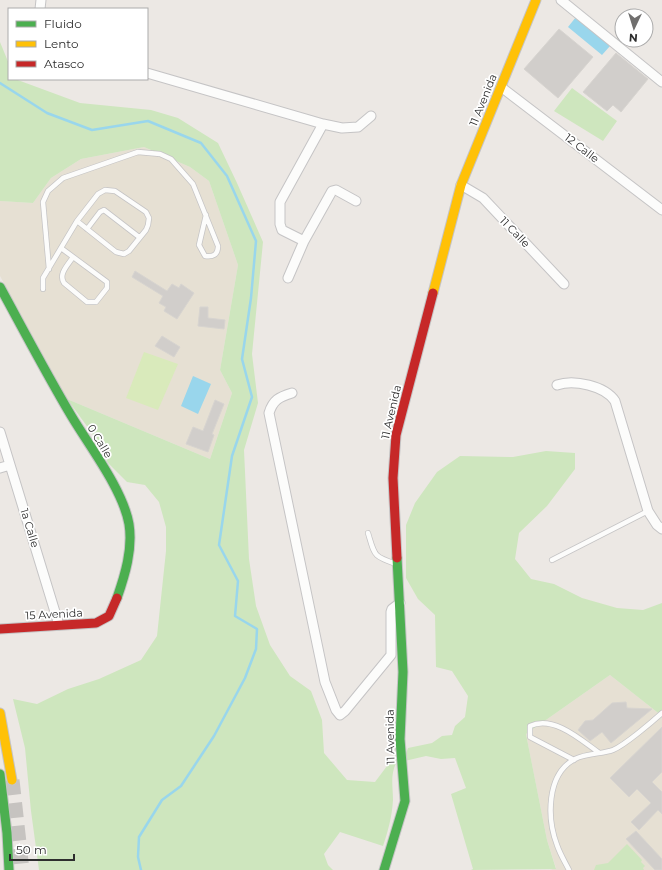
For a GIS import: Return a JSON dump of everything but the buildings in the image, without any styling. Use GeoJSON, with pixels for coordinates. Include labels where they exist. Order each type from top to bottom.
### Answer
{"type":"FeatureCollection","features":[{"type":"Feature","properties":{"kind":"street","name":"11 Avenida"},"geometry":{"type":"LineString","coordinates":[[384,870],[404,801],[400,739],[403,672],[393,478],[396,436],[461,185],[536,0]]}},
{"type":"Feature","properties":{"kind":"street"},"geometry":{"type":"LineString","coordinates":[[561,0],[662,82]]}},
{"type":"Feature","properties":{"kind":"street"},"geometry":{"type":"LineString","coordinates":[[148,73],[323,124],[342,128],[358,127],[371,116]]}},
{"type":"Feature","properties":{"kind":"street","name":"12 Calle"},"geometry":{"type":"LineString","coordinates":[[501,87],[662,210]]}},
{"type":"Feature","properties":{"kind":"street"},"geometry":{"type":"LineString","coordinates":[[304,241],[282,230],[280,224],[280,202],[323,124]]}},
{"type":"Feature","properties":{"kind":"street","name":"11 Calle"},"geometry":{"type":"LineString","coordinates":[[461,185],[483,198],[564,284]]}},
{"type":"Feature","properties":{"kind":"street"},"geometry":{"type":"LineString","coordinates":[[288,278],[304,241],[332,191],[336,190],[356,201]]}},
{"type":"Feature","properties":{"kind":"street","name":"0 Calle"},"geometry":{"type":"LineString","coordinates":[[0,287],[43,369],[117,493],[129,523],[130,536],[127,558],[109,616]]}},
{"type":"Feature","properties":{"kind":"street"},"geometry":{"type":"LineString","coordinates":[[557,385],[569,383],[598,388],[611,394],[616,401],[648,511],[657,525],[662,529]]}},
{"type":"Feature","properties":{"kind":"street"},"geometry":{"type":"LineString","coordinates":[[292,393],[278,398],[272,405],[269,413],[325,682],[336,710],[340,715],[345,711],[391,655],[391,612],[392,609],[400,603]]}},
{"type":"Feature","properties":{"kind":"street","name":"1a Calle"},"geometry":{"type":"LineString","coordinates":[[0,432],[59,625]]}},
{"type":"Feature","properties":{"kind":"street"},"geometry":{"type":"LineString","coordinates":[[0,468],[10,465]]}},
{"type":"Feature","properties":{"kind":"street","name":"15 Avenida"},"geometry":{"type":"LineString","coordinates":[[0,629],[96,623],[109,616]]}},
{"type":"Feature","properties":{"kind":"street"},"geometry":{"type":"LineString","coordinates":[[0,713],[12,780]]}},
{"type":"Feature","properties":{"kind":"street"},"geometry":{"type":"LineString","coordinates":[[0,774],[7,832],[9,870]]}},
{"type":"Feature","properties":{"kind":"lane"},"geometry":{"type":"LineString","coordinates":[[49,269],[43,202],[48,190],[63,178],[138,152],[160,154],[171,159],[193,184],[206,215],[218,246],[216,255],[210,257],[205,256],[200,245],[206,215]]}},
{"type":"Feature","properties":{"kind":"lane"},"geometry":{"type":"LineString","coordinates":[[43,289],[43,278],[77,221],[98,194],[105,190],[115,191],[146,212],[149,218],[148,225],[140,237],[129,251],[124,254],[116,252],[77,221]]}},
{"type":"Feature","properties":{"kind":"lane"},"geometry":{"type":"LineString","coordinates":[[87,229],[100,212],[104,210],[140,237]]}},
{"type":"Feature","properties":{"kind":"lane"},"geometry":{"type":"LineString","coordinates":[[61,248],[107,282],[107,288],[96,302],[87,302],[64,283],[62,275],[73,257]]}},
{"type":"Feature","properties":{"kind":"lane"},"geometry":{"type":"LineString","coordinates":[[552,560],[648,511]]}},
{"type":"Feature","properties":{"kind":"lane"},"geometry":{"type":"LineString","coordinates":[[368,533],[375,555],[378,558],[398,565]]}},
{"type":"Feature","properties":{"kind":"lane"},"geometry":{"type":"LineString","coordinates":[[568,870],[556,844],[550,812],[552,789],[558,774],[574,760],[598,752],[613,750],[662,713]]}},
{"type":"Feature","properties":{"kind":"lane"},"geometry":{"type":"LineString","coordinates":[[574,760],[530,737],[530,726],[537,722],[553,724],[571,733],[598,752]]}},
{"type":"Feature","properties":{"kind":"shaded area"},"geometry":{"type":"Polygon","coordinates":[[[144,147],[190,167],[209,181],[238,265],[220,370],[232,393],[210,459],[67,399],[0,276],[0,201],[33,203],[51,178],[81,159],[144,147]]]}},
{"type":"Feature","properties":{"kind":"shaded area"},"geometry":{"type":"Polygon","coordinates":[[[610,675],[662,716],[662,870],[550,870],[556,868],[547,840],[526,734],[610,675]]]}},
{"type":"Feature","properties":{"kind":"green space"},"geometry":{"type":"Polygon","coordinates":[[[0,42],[8,62],[8,80],[18,80],[80,103],[151,110],[178,118],[218,143],[263,242],[252,354],[258,403],[244,450],[249,559],[256,606],[270,645],[290,676],[311,691],[322,720],[324,753],[347,780],[375,782],[393,758],[405,756],[408,748],[432,743],[442,736],[452,735],[455,726],[465,717],[468,696],[452,671],[436,667],[435,615],[418,599],[406,578],[406,525],[415,503],[437,472],[460,456],[513,457],[546,451],[575,453],[575,469],[547,506],[519,533],[515,559],[531,579],[554,584],[582,598],[617,608],[643,610],[662,603],[662,716],[610,675],[526,734],[547,840],[556,869],[471,870],[473,869],[451,794],[466,788],[455,758],[441,759],[426,756],[396,763],[392,777],[392,812],[383,846],[340,832],[324,854],[328,865],[333,870],[39,870],[31,811],[25,748],[13,699],[37,704],[68,689],[99,679],[141,660],[157,636],[166,551],[166,527],[159,502],[145,485],[127,482],[108,463],[92,433],[67,399],[210,459],[232,393],[220,370],[238,265],[209,181],[190,167],[144,147],[81,159],[51,178],[33,203],[0,201],[0,42]]]}},
{"type":"Feature","properties":{"kind":"green space"},"geometry":{"type":"Polygon","coordinates":[[[572,88],[617,121],[603,141],[554,111],[572,88]]]}},
{"type":"Feature","properties":{"kind":"green space"},"geometry":{"type":"Polygon","coordinates":[[[144,352],[178,364],[158,410],[126,398],[144,352]]]}},
{"type":"Feature","properties":{"kind":"green space"},"geometry":{"type":"Polygon","coordinates":[[[627,844],[642,860],[641,862],[645,866],[643,868],[644,870],[594,870],[596,865],[608,863],[627,844]]]}},
{"type":"Feature","properties":{"kind":"water"},"geometry":{"type":"Polygon","coordinates":[[[576,17],[610,46],[602,55],[568,27],[576,17]]]}},
{"type":"Feature","properties":{"kind":"water"},"geometry":{"type":"Polygon","coordinates":[[[193,376],[211,384],[198,414],[181,406],[193,376]]]}},
{"type":"Feature","properties":{"kind":"waterway"},"geometry":{"type":"LineString","coordinates":[[0,83],[47,113],[92,130],[148,121],[201,143],[227,176],[256,241],[251,298],[242,359],[252,397],[232,456],[219,545],[238,581],[235,616],[257,629],[256,649],[245,678],[214,736],[181,786],[162,800],[139,837],[138,857],[141,870]]}},
{"type":"Feature","properties":{"kind":"tunnel"},"geometry":{"type":"LineString","coordinates":[[12,780],[22,870]]}},
{"type":"Feature","properties":{"kind":"traffic: fast"},"geometry":{"type":"LineString","coordinates":[[0,287],[72,417],[113,483],[126,511],[129,524],[130,543],[125,571],[117,598]]}},
{"type":"Feature","properties":{"kind":"traffic: fast"},"geometry":{"type":"LineString","coordinates":[[384,870],[405,801],[400,739],[403,672],[397,558]]}},
{"type":"Feature","properties":{"kind":"traffic: fast"},"geometry":{"type":"LineString","coordinates":[[0,774],[7,833],[9,870]]}},
{"type":"Feature","properties":{"kind":"traffic: slow"},"geometry":{"type":"LineString","coordinates":[[433,293],[461,185],[536,0]]}},
{"type":"Feature","properties":{"kind":"traffic: slow"},"geometry":{"type":"LineString","coordinates":[[0,713],[12,780]]}},
{"type":"Feature","properties":{"kind":"traffic: jam"},"geometry":{"type":"LineString","coordinates":[[397,558],[393,478],[396,435],[433,293]]}},
{"type":"Feature","properties":{"kind":"traffic: jam"},"geometry":{"type":"LineString","coordinates":[[0,629],[96,623],[109,616],[117,598]]}}]}
